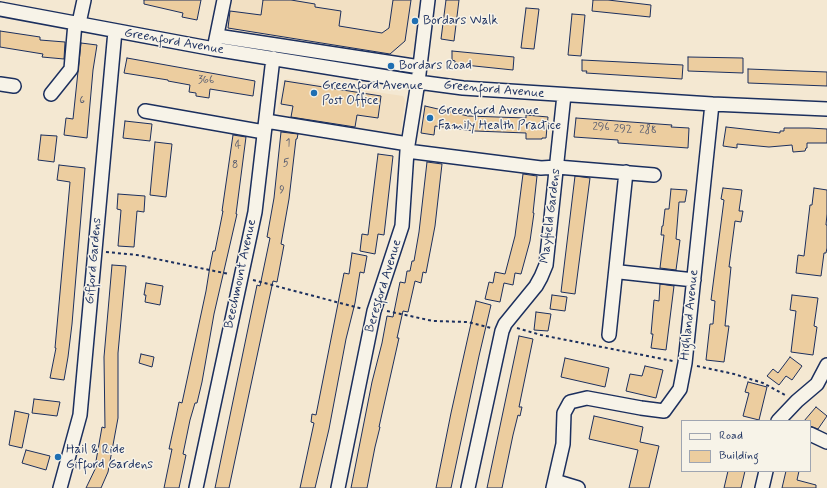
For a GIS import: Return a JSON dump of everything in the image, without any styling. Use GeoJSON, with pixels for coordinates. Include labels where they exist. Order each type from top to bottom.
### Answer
{"type":"FeatureCollection","features":[{"type":"Feature","properties":{"kind":"street"},"geometry":{"type":"LineString","coordinates":[[51,94],[71,69],[77,23],[84,0]]}},
{"type":"Feature","properties":{"kind":"street"},"geometry":{"type":"LineString","coordinates":[[214,49],[224,0]]}},
{"type":"Feature","properties":{"kind":"street"},"geometry":{"type":"LineString","coordinates":[[418,82],[428,0]]}},
{"type":"Feature","properties":{"kind":"street","name":"Greenford Avenue"},"geometry":{"type":"LineString","coordinates":[[0,9],[214,49],[464,88],[712,104],[827,109]]}},
{"type":"Feature","properties":{"kind":"street","name":"Gifford Gardens"},"geometry":{"type":"LineString","coordinates":[[60,488],[80,415],[115,31]]}},
{"type":"Feature","properties":{"kind":"street"},"geometry":{"type":"LineString","coordinates":[[217,36],[420,67]]}},
{"type":"Feature","properties":{"kind":"street","name":"Beechmount Avenue"},"geometry":{"type":"LineString","coordinates":[[196,488],[255,212],[273,58]]}},
{"type":"Feature","properties":{"kind":"street","name":"Beresford Avenue"},"geometry":{"type":"LineString","coordinates":[[338,488],[374,311],[402,226],[408,148],[418,82]]}},
{"type":"Feature","properties":{"kind":"street"},"geometry":{"type":"LineString","coordinates":[[0,84],[14,86]]}},
{"type":"Feature","properties":{"kind":"street","name":"Mayfield Gardens"},"geometry":{"type":"LineString","coordinates":[[468,488],[499,341],[505,324],[536,286],[546,265],[564,95]]}},
{"type":"Feature","properties":{"kind":"street","name":"Highland Avenue"},"geometry":{"type":"LineString","coordinates":[[554,485],[563,444],[564,413],[570,402],[587,398],[664,411],[680,389],[685,363],[712,104]]}},
{"type":"Feature","properties":{"kind":"street"},"geometry":{"type":"LineString","coordinates":[[145,110],[408,148],[507,165],[654,175]]}},
{"type":"Feature","properties":{"kind":"street"},"geometry":{"type":"LineString","coordinates":[[609,335],[626,172]]}},
{"type":"Feature","properties":{"kind":"street"},"geometry":{"type":"LineString","coordinates":[[620,272],[694,280]]}},
{"type":"Feature","properties":{"kind":"street"},"geometry":{"type":"LineString","coordinates":[[782,420],[797,401],[817,384],[827,365]]}},
{"type":"Feature","properties":{"kind":"street"},"geometry":{"type":"LineString","coordinates":[[811,434],[827,442]]}},
{"type":"Feature","properties":{"kind":"street"},"geometry":{"type":"LineString","coordinates":[[762,488],[766,472]]}},
{"type":"Feature","properties":{"kind":"street"},"geometry":{"type":"LineString","coordinates":[[554,485],[578,488]]}},
{"type":"Feature","properties":{"kind":"path"},"geometry":{"type":"LineString","coordinates":[[95,251],[137,255],[241,276]]}},
{"type":"Feature","properties":{"kind":"path"},"geometry":{"type":"LineString","coordinates":[[505,324],[541,336],[685,363],[734,374],[763,383],[797,401]]}},
{"type":"Feature","properties":{"kind":"shaded area"},"geometry":{"type":"Polygon","coordinates":[[[230,0],[420,0],[414,52],[407,60],[224,29],[230,0]]]}},
{"type":"Feature","properties":{"kind":"shaded area"},"geometry":{"type":"Polygon","coordinates":[[[287,79],[403,96],[405,100],[400,139],[276,122],[282,82],[287,79]]]}},
{"type":"Feature","properties":{"kind":"building"},"geometry":{"type":"Polygon","coordinates":[[[144,0],[201,0],[197,20],[182,17],[183,13],[144,4],[144,0]]]}},
{"type":"Feature","properties":{"kind":"building"},"geometry":{"type":"Polygon","coordinates":[[[263,0],[291,0],[315,4],[315,7],[341,11],[339,26],[382,33],[389,28],[393,0],[411,0],[405,41],[390,54],[228,28],[230,11],[261,15],[263,0]]]}},
{"type":"Feature","properties":{"kind":"building"},"geometry":{"type":"Polygon","coordinates":[[[446,0],[459,0],[454,41],[441,39],[446,0]]]}},
{"type":"Feature","properties":{"kind":"building"},"geometry":{"type":"Polygon","coordinates":[[[593,0],[608,0],[651,5],[650,17],[592,11],[593,0]]]}},
{"type":"Feature","properties":{"kind":"building"},"geometry":{"type":"Polygon","coordinates":[[[526,8],[539,9],[534,49],[521,48],[526,8]]]}},
{"type":"Feature","properties":{"kind":"building"},"geometry":{"type":"Polygon","coordinates":[[[572,14],[585,15],[581,56],[568,55],[572,14]]]}},
{"type":"Feature","properties":{"kind":"building"},"geometry":{"type":"Polygon","coordinates":[[[0,31],[40,37],[40,40],[65,42],[64,59],[42,57],[43,54],[0,47],[0,31]]]}},
{"type":"Feature","properties":{"kind":"building"},"geometry":{"type":"Polygon","coordinates":[[[81,43],[97,45],[93,70],[87,138],[64,135],[66,118],[73,119],[81,43]]]}},
{"type":"Feature","properties":{"kind":"building"},"geometry":{"type":"Polygon","coordinates":[[[452,51],[514,57],[513,70],[455,64],[455,61],[452,60],[452,51]]]}},
{"type":"Feature","properties":{"kind":"building"},"geometry":{"type":"Polygon","coordinates":[[[688,57],[743,58],[743,73],[688,71],[688,57]]]}},
{"type":"Feature","properties":{"kind":"building"},"geometry":{"type":"Polygon","coordinates":[[[127,58],[255,81],[253,96],[210,89],[209,98],[196,96],[196,93],[189,92],[190,85],[124,73],[127,58]]]}},
{"type":"Feature","properties":{"kind":"building"},"geometry":{"type":"Polygon","coordinates":[[[582,60],[683,65],[682,79],[586,73],[587,71],[582,71],[582,60]]]}},
{"type":"Feature","properties":{"kind":"building"},"geometry":{"type":"Polygon","coordinates":[[[748,69],[827,72],[827,86],[748,83],[748,69]]]}},
{"type":"Feature","properties":{"kind":"building"},"geometry":{"type":"Polygon","coordinates":[[[285,81],[381,96],[378,118],[357,115],[355,127],[291,117],[293,106],[281,104],[285,81]]]}},
{"type":"Feature","properties":{"kind":"building"},"geometry":{"type":"Polygon","coordinates":[[[425,106],[468,116],[526,118],[526,115],[548,117],[546,138],[526,139],[526,133],[475,131],[435,126],[434,135],[421,133],[425,106]]]}},
{"type":"Feature","properties":{"kind":"building"},"geometry":{"type":"Polygon","coordinates":[[[576,118],[672,125],[671,127],[689,128],[688,148],[618,143],[618,140],[574,137],[576,118]]]}},
{"type":"Feature","properties":{"kind":"building"},"geometry":{"type":"Polygon","coordinates":[[[125,121],[152,124],[150,141],[123,138],[125,121]]]}},
{"type":"Feature","properties":{"kind":"building"},"geometry":{"type":"Polygon","coordinates":[[[726,127],[780,133],[780,131],[784,131],[784,128],[827,129],[827,143],[807,143],[807,148],[805,151],[793,152],[792,145],[769,147],[737,144],[737,148],[723,146],[726,127]]]}},
{"type":"Feature","properties":{"kind":"building"},"geometry":{"type":"Polygon","coordinates":[[[281,132],[298,134],[296,139],[289,199],[281,244],[284,245],[277,282],[273,281],[229,488],[215,488],[257,285],[260,286],[270,238],[267,237],[274,198],[281,132]]]}},
{"type":"Feature","properties":{"kind":"building"},"geometry":{"type":"Polygon","coordinates":[[[41,135],[57,136],[54,162],[38,160],[41,135]]]}},
{"type":"Feature","properties":{"kind":"building"},"geometry":{"type":"Polygon","coordinates":[[[233,135],[246,137],[237,214],[214,314],[202,382],[197,403],[195,403],[190,420],[183,454],[186,455],[179,488],[164,488],[172,449],[169,449],[179,402],[182,403],[213,251],[215,251],[223,211],[233,135]]]}},
{"type":"Feature","properties":{"kind":"building"},"geometry":{"type":"Polygon","coordinates":[[[155,142],[172,144],[166,197],[150,195],[155,142]]]}},
{"type":"Feature","properties":{"kind":"building"},"geometry":{"type":"Polygon","coordinates":[[[378,154],[393,156],[384,235],[378,234],[375,254],[360,251],[362,234],[368,235],[378,154]]]}},
{"type":"Feature","properties":{"kind":"building"},"geometry":{"type":"Polygon","coordinates":[[[427,162],[442,164],[435,226],[426,273],[423,272],[421,283],[415,281],[408,312],[403,311],[397,338],[399,338],[367,488],[351,488],[387,316],[393,317],[400,282],[405,283],[407,271],[410,271],[412,261],[414,261],[427,162]]]}},
{"type":"Feature","properties":{"kind":"building"},"geometry":{"type":"Polygon","coordinates":[[[59,165],[85,168],[72,324],[64,380],[50,378],[56,348],[70,182],[57,180],[59,165]]]}},
{"type":"Feature","properties":{"kind":"building"},"geometry":{"type":"Polygon","coordinates":[[[523,174],[537,176],[530,241],[521,274],[515,273],[513,285],[504,283],[500,302],[485,299],[489,282],[493,283],[495,272],[505,274],[515,236],[523,174]]]}},
{"type":"Feature","properties":{"kind":"building"},"geometry":{"type":"Polygon","coordinates":[[[575,176],[590,178],[575,294],[561,292],[575,176]]]}},
{"type":"Feature","properties":{"kind":"building"},"geometry":{"type":"Polygon","coordinates":[[[723,188],[742,190],[739,211],[743,211],[741,222],[735,221],[729,267],[731,267],[725,326],[729,326],[724,362],[706,360],[710,324],[713,324],[715,301],[711,300],[724,200],[721,199],[723,188]]]}},
{"type":"Feature","properties":{"kind":"building"},"geometry":{"type":"Polygon","coordinates":[[[814,188],[827,190],[827,248],[826,253],[824,253],[821,276],[796,273],[798,255],[804,256],[810,205],[812,205],[814,188]]]}},
{"type":"Feature","properties":{"kind":"building"},"geometry":{"type":"Polygon","coordinates":[[[671,189],[687,190],[685,202],[679,202],[676,239],[680,240],[676,270],[660,268],[664,235],[661,235],[662,226],[665,209],[669,209],[671,189]]]}},
{"type":"Feature","properties":{"kind":"building"},"geometry":{"type":"Polygon","coordinates":[[[118,194],[145,196],[144,212],[137,211],[134,247],[118,246],[121,210],[117,209],[118,194]]]}},
{"type":"Feature","properties":{"kind":"building"},"geometry":{"type":"Polygon","coordinates":[[[352,253],[367,256],[364,273],[360,272],[329,429],[315,488],[300,488],[314,423],[311,422],[312,414],[316,415],[344,273],[349,274],[352,253]]]}},
{"type":"Feature","properties":{"kind":"building"},"geometry":{"type":"Polygon","coordinates":[[[112,265],[126,266],[118,353],[118,418],[108,472],[101,488],[86,488],[99,461],[96,461],[102,427],[105,428],[104,357],[112,265]]]}},
{"type":"Feature","properties":{"kind":"building"},"geometry":{"type":"Polygon","coordinates":[[[146,283],[163,286],[160,305],[145,302],[146,295],[144,295],[146,283]]]}},
{"type":"Feature","properties":{"kind":"building"},"geometry":{"type":"Polygon","coordinates":[[[660,284],[674,286],[666,350],[651,348],[654,300],[659,301],[660,284]]]}},
{"type":"Feature","properties":{"kind":"building"},"geometry":{"type":"Polygon","coordinates":[[[552,295],[567,297],[565,311],[550,309],[552,295]]]}},
{"type":"Feature","properties":{"kind":"building"},"geometry":{"type":"Polygon","coordinates":[[[792,295],[818,298],[814,326],[817,327],[813,355],[791,352],[796,311],[790,310],[792,295]]]}},
{"type":"Feature","properties":{"kind":"building"},"geometry":{"type":"Polygon","coordinates":[[[476,301],[491,305],[451,488],[436,488],[451,413],[476,301]]]}},
{"type":"Feature","properties":{"kind":"building"},"geometry":{"type":"Polygon","coordinates":[[[536,312],[551,314],[548,331],[534,330],[536,312]]]}},
{"type":"Feature","properties":{"kind":"building"},"geometry":{"type":"Polygon","coordinates":[[[519,336],[533,339],[519,407],[522,407],[520,416],[518,415],[513,435],[502,488],[487,488],[519,336]]]}},
{"type":"Feature","properties":{"kind":"building"},"geometry":{"type":"Polygon","coordinates":[[[141,354],[154,357],[152,367],[139,363],[141,354]]]}},
{"type":"Feature","properties":{"kind":"building"},"geometry":{"type":"Polygon","coordinates":[[[790,357],[802,366],[792,380],[786,376],[779,385],[767,376],[773,369],[778,373],[790,357]]]}},
{"type":"Feature","properties":{"kind":"building"},"geometry":{"type":"Polygon","coordinates":[[[565,358],[609,368],[605,387],[561,377],[565,358]]]}},
{"type":"Feature","properties":{"kind":"building"},"geometry":{"type":"Polygon","coordinates":[[[645,366],[663,370],[656,398],[626,391],[630,374],[642,376],[645,366]]]}},
{"type":"Feature","properties":{"kind":"building"},"geometry":{"type":"Polygon","coordinates":[[[748,382],[767,387],[759,420],[743,416],[749,393],[745,392],[748,382]]]}},
{"type":"Feature","properties":{"kind":"building"},"geometry":{"type":"Polygon","coordinates":[[[34,399],[60,402],[57,416],[32,413],[34,399]]]}},
{"type":"Feature","properties":{"kind":"building"},"geometry":{"type":"Polygon","coordinates":[[[816,407],[827,416],[818,429],[811,426],[811,420],[805,420],[816,407]]]}},
{"type":"Feature","properties":{"kind":"building"},"geometry":{"type":"Polygon","coordinates":[[[15,411],[29,414],[22,448],[9,445],[15,411]]]}},
{"type":"Feature","properties":{"kind":"building"},"geometry":{"type":"Polygon","coordinates":[[[594,416],[643,427],[640,442],[659,446],[649,488],[629,488],[638,450],[589,439],[594,416]]]}},
{"type":"Feature","properties":{"kind":"building"},"geometry":{"type":"Polygon","coordinates":[[[26,450],[50,456],[46,470],[22,463],[26,450]]]}},
{"type":"Feature","properties":{"kind":"building"},"geometry":{"type":"Polygon","coordinates":[[[728,472],[745,472],[741,488],[724,488],[728,472]]]}},
{"type":"Feature","properties":{"kind":"building"},"geometry":{"type":"Polygon","coordinates":[[[786,472],[799,472],[797,480],[816,485],[816,488],[782,488],[786,472]]]}},
{"type":"Feature","properties":{"kind":"place","name":"Bordars Walk"},"geometry":{"type":"Point","coordinates":[415,21]}},
{"type":"Feature","properties":{"kind":"place","name":"Bordars Road"},"geometry":{"type":"Point","coordinates":[391,66]}},
{"type":"Feature","properties":{"kind":"place","name":"Greenford Avenue Post Office"},"geometry":{"type":"Point","coordinates":[314,93]}},
{"type":"Feature","properties":{"kind":"place","name":"Greenford Avenue Family Health Practice"},"geometry":{"type":"Point","coordinates":[430,118]}},
{"type":"Feature","properties":{"kind":"place","name":"Hail & Ride Gifford Gardens"},"geometry":{"type":"Point","coordinates":[58,457]}}]}
